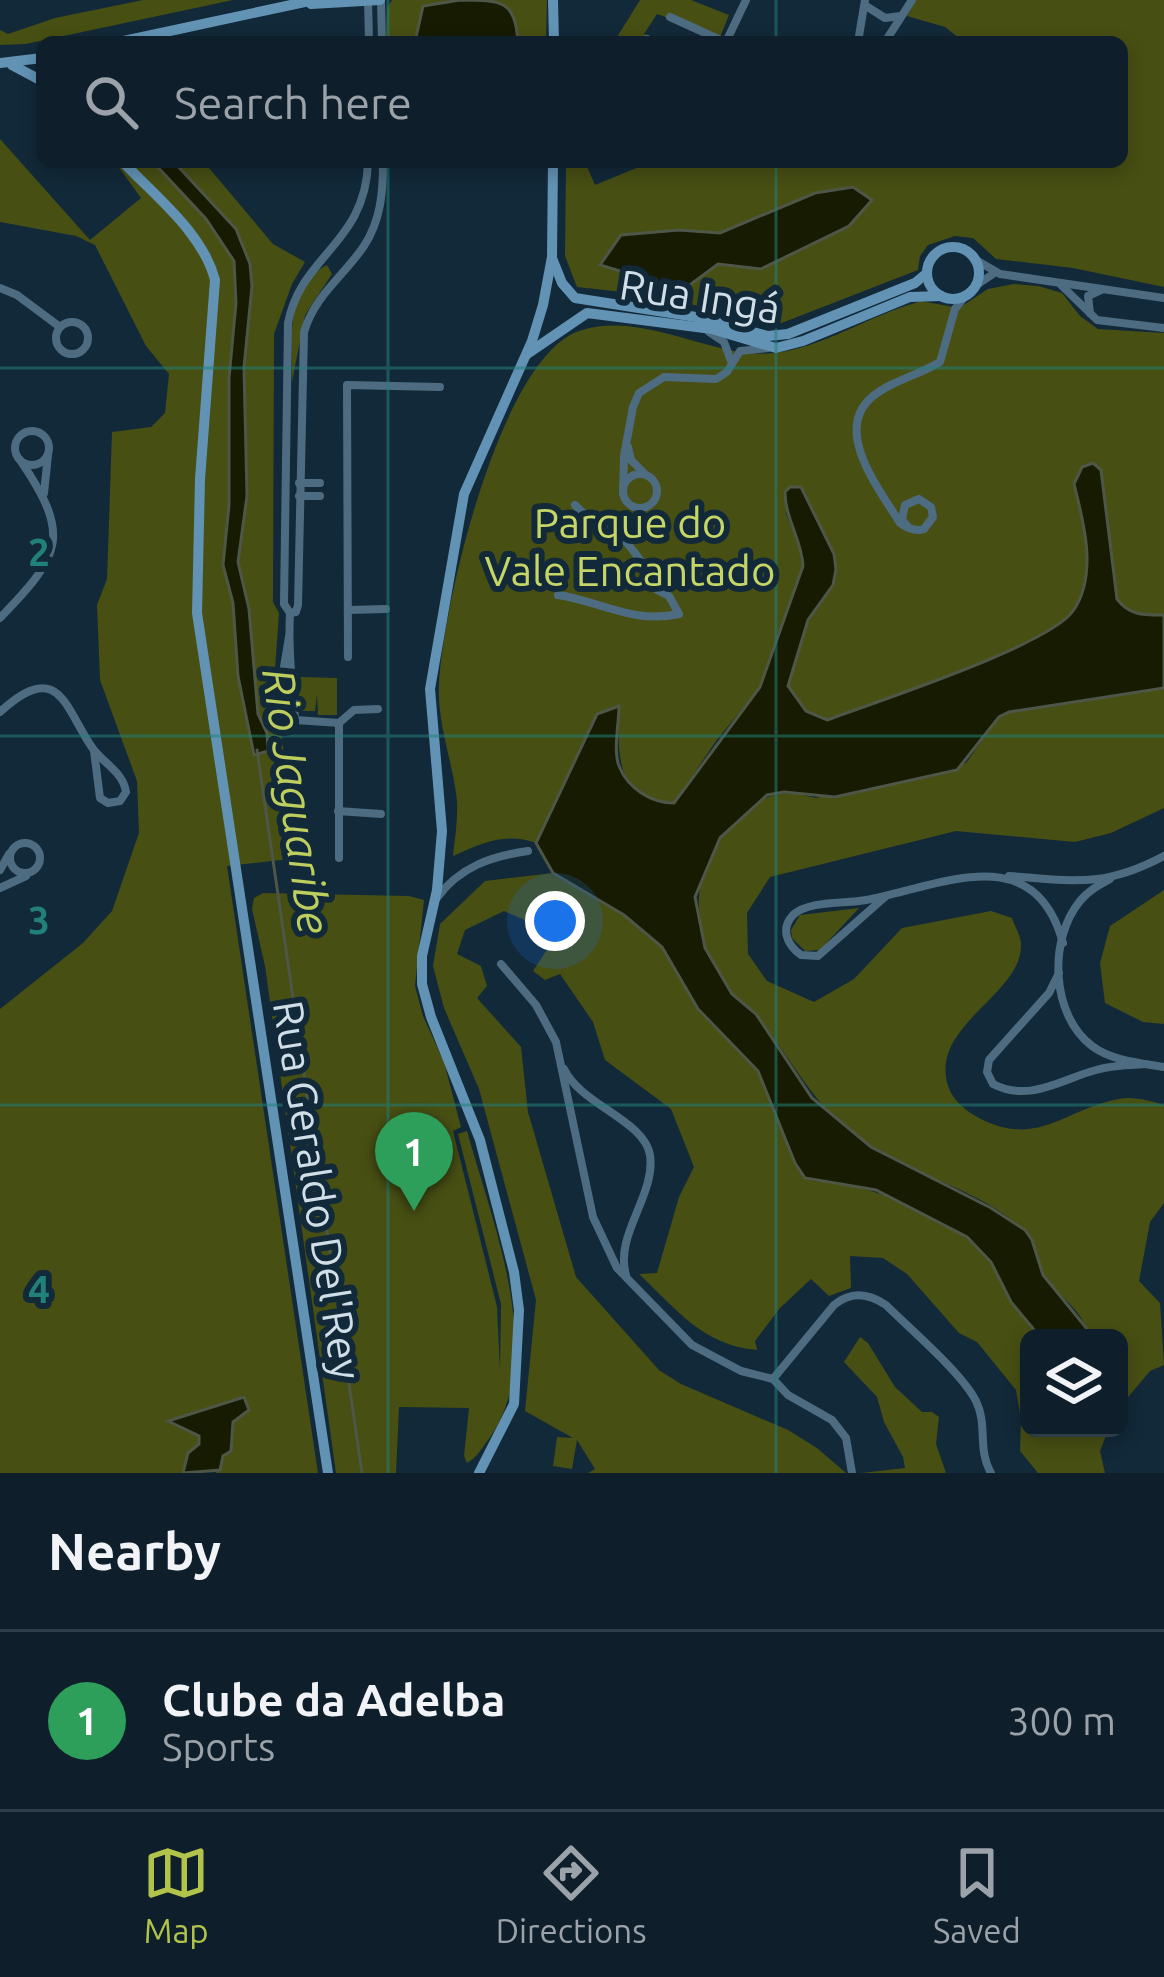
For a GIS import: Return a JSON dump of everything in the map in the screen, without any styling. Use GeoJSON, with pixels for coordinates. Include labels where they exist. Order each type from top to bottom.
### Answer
{"type":"FeatureCollection","features":[{"type":"Feature","properties":{"kind":"main road"},"geometry":{"type":"LineString","coordinates":[[147,36],[314,0]]}},
{"type":"Feature","properties":{"kind":"main road"},"geometry":{"type":"LineString","coordinates":[[553,0],[554,36]]}},
{"type":"Feature","properties":{"kind":"main road"},"geometry":{"type":"LineString","coordinates":[[296,4],[374,1]]}},
{"type":"Feature","properties":{"kind":"main road"},"geometry":{"type":"LineString","coordinates":[[4,63],[36,59]]}},
{"type":"Feature","properties":{"kind":"main road"},"geometry":{"type":"LineString","coordinates":[[4,63],[36,78]]}},
{"type":"Feature","properties":{"kind":"main road","name":"Rua Geraldo Del'Rey"},"geometry":{"type":"LineString","coordinates":[[130,168],[192,235],[211,263],[215,280],[200,479],[197,613],[328,1473]]}},
{"type":"Feature","properties":{"kind":"main road"},"geometry":{"type":"LineString","coordinates":[[479,1473],[514,1404],[518,1291],[480,1140],[425,998],[422,956],[442,831],[430,702],[433,657],[464,494],[544,305],[552,257],[553,168]]}},
{"type":"Feature","properties":{"kind":"main road"},"geometry":{"type":"LineString","coordinates":[[946,248],[966,250],[976,260],[979,276],[971,291],[941,296],[931,286],[927,273],[934,254],[946,248]]}},
{"type":"Feature","properties":{"kind":"main road","name":"Rua Ingá"},"geometry":{"type":"LineString","coordinates":[[552,257],[562,283],[575,298],[696,317],[768,336],[817,322],[915,283],[927,273]]}},
{"type":"Feature","properties":{"kind":"main road","name":"Rua Ingá"},"geometry":{"type":"LineString","coordinates":[[525,355],[587,313],[694,327],[776,348],[900,301],[925,294],[941,296]]}},
{"type":"Feature","properties":{"kind":"street"},"geometry":{"type":"LineString","coordinates":[[729,36],[746,0]]}},
{"type":"Feature","properties":{"kind":"street"},"geometry":{"type":"LineString","coordinates":[[889,36],[912,0]]}},
{"type":"Feature","properties":{"kind":"street"},"geometry":{"type":"LineString","coordinates":[[370,36],[374,1]]}},
{"type":"Feature","properties":{"kind":"street"},"geometry":{"type":"LineString","coordinates":[[374,1],[381,36]]}},
{"type":"Feature","properties":{"kind":"street"},"geometry":{"type":"LineString","coordinates":[[859,36],[865,2],[885,18],[902,16]]}},
{"type":"Feature","properties":{"kind":"street"},"geometry":{"type":"LineString","coordinates":[[670,17],[713,36]]}},
{"type":"Feature","properties":{"kind":"street"},"geometry":{"type":"LineString","coordinates":[[296,719],[290,613],[284,604],[290,311],[298,290],[344,237],[362,202],[367,168]]}},
{"type":"Feature","properties":{"kind":"street"},"geometry":{"type":"LineString","coordinates":[[290,613],[298,605],[301,346],[320,296],[360,251],[380,208],[383,168]]}},
{"type":"Feature","properties":{"kind":"street"},"geometry":{"type":"LineString","coordinates":[[344,237],[346,247],[360,251]]}},
{"type":"Feature","properties":{"kind":"street"},"geometry":{"type":"LineString","coordinates":[[976,260],[1000,274]]}},
{"type":"Feature","properties":{"kind":"street"},"geometry":{"type":"LineString","coordinates":[[321,261],[334,265],[338,277]]}},
{"type":"Feature","properties":{"kind":"street"},"geometry":{"type":"LineString","coordinates":[[885,495],[928,503],[933,517],[924,529],[900,523],[858,448],[859,415],[880,392],[940,362],[951,318],[988,275],[1164,298]]}},
{"type":"Feature","properties":{"kind":"street"},"geometry":{"type":"LineString","coordinates":[[1048,281],[1069,289],[1093,318],[1164,328]]}},
{"type":"Feature","properties":{"kind":"street"},"geometry":{"type":"LineString","coordinates":[[0,288],[27,301],[60,327]]}},
{"type":"Feature","properties":{"kind":"street"},"geometry":{"type":"LineString","coordinates":[[1093,318],[1088,296],[1108,290]]}},
{"type":"Feature","properties":{"kind":"street"},"geometry":{"type":"LineString","coordinates":[[941,296],[951,318]]}},
{"type":"Feature","properties":{"kind":"street"},"geometry":{"type":"LineString","coordinates":[[80,324],[87,332],[86,347],[77,353],[62,351],[56,342],[60,327],[80,324]]}},
{"type":"Feature","properties":{"kind":"street"},"geometry":{"type":"LineString","coordinates":[[694,327],[724,342],[732,363]]}},
{"type":"Feature","properties":{"kind":"street"},"geometry":{"type":"LineString","coordinates":[[628,445],[634,466],[650,478],[657,494],[646,507],[629,504],[621,481],[632,407],[646,386],[664,377],[716,379],[744,350],[776,348]]}},
{"type":"Feature","properties":{"kind":"street"},"geometry":{"type":"LineString","coordinates":[[286,385],[300,385]]}},
{"type":"Feature","properties":{"kind":"street"},"geometry":{"type":"LineString","coordinates":[[348,657],[347,385],[440,387]]}},
{"type":"Feature","properties":{"kind":"street"},"geometry":{"type":"LineString","coordinates":[[0,617],[39,578],[50,558],[54,535],[44,495],[48,451],[44,436],[29,432],[15,445],[44,495]]}},
{"type":"Feature","properties":{"kind":"street"},"geometry":{"type":"LineString","coordinates":[[20,460],[37,464],[48,451]]}},
{"type":"Feature","properties":{"kind":"street"},"geometry":{"type":"LineString","coordinates":[[623,494],[632,477],[650,478]]}},
{"type":"Feature","properties":{"kind":"street"},"geometry":{"type":"LineString","coordinates":[[299,483],[320,483]]}},
{"type":"Feature","properties":{"kind":"street"},"geometry":{"type":"LineString","coordinates":[[299,496],[320,496]]}},
{"type":"Feature","properties":{"kind":"street"},"geometry":{"type":"LineString","coordinates":[[909,528],[902,515],[905,505],[914,500]]}},
{"type":"Feature","properties":{"kind":"street"},"geometry":{"type":"LineString","coordinates":[[558,596],[579,598],[632,617],[679,614],[610,527],[587,518],[575,506]]}},
{"type":"Feature","properties":{"kind":"street"},"geometry":{"type":"LineString","coordinates":[[285,556],[298,556]]}},
{"type":"Feature","properties":{"kind":"street"},"geometry":{"type":"LineString","coordinates":[[348,610],[386,609]]}},
{"type":"Feature","properties":{"kind":"street"},"geometry":{"type":"LineString","coordinates":[[289,637],[280,681],[284,704],[296,719],[339,723],[354,710],[378,710]]}},
{"type":"Feature","properties":{"kind":"street"},"geometry":{"type":"LineString","coordinates":[[280,681],[291,681]]}},
{"type":"Feature","properties":{"kind":"street"},"geometry":{"type":"LineString","coordinates":[[0,712],[31,691],[59,694],[72,707],[94,751],[126,787],[120,801],[104,801],[96,780],[94,751]]}},
{"type":"Feature","properties":{"kind":"street"},"geometry":{"type":"LineString","coordinates":[[321,723],[338,739]]}},
{"type":"Feature","properties":{"kind":"street"},"geometry":{"type":"LineString","coordinates":[[339,723],[339,858]]}},
{"type":"Feature","properties":{"kind":"street"},"geometry":{"type":"LineString","coordinates":[[96,780],[113,770]]}},
{"type":"Feature","properties":{"kind":"street"},"geometry":{"type":"LineString","coordinates":[[338,812],[381,814]]}},
{"type":"Feature","properties":{"kind":"street"},"geometry":{"type":"LineString","coordinates":[[0,871],[21,843],[35,847],[40,860],[32,872],[0,888]]}},
{"type":"Feature","properties":{"kind":"street"},"geometry":{"type":"LineString","coordinates":[[434,903],[444,889],[487,859],[528,850]]}},
{"type":"Feature","properties":{"kind":"street"},"geometry":{"type":"LineString","coordinates":[[10,853],[14,870],[32,872]]}},
{"type":"Feature","properties":{"kind":"street"},"geometry":{"type":"LineString","coordinates":[[864,906],[833,946],[818,956],[801,955],[788,943],[788,925],[798,911],[864,906],[947,880],[1000,876],[1032,884],[1087,887],[1164,856]]}},
{"type":"Feature","properties":{"kind":"street"},"geometry":{"type":"LineString","coordinates":[[1032,884],[1063,923]]}},
{"type":"Feature","properties":{"kind":"street"},"geometry":{"type":"LineString","coordinates":[[1087,887],[1063,923],[1062,1003],[1079,1034],[1101,1052],[1164,1067]]}},
{"type":"Feature","properties":{"kind":"street"},"geometry":{"type":"LineString","coordinates":[[501,964],[545,1019],[575,1087],[639,1135],[649,1150],[649,1171],[623,1264],[630,1282]]}},
{"type":"Feature","properties":{"kind":"street"},"geometry":{"type":"LineString","coordinates":[[1059,974],[1044,1000],[989,1060],[987,1072],[993,1084],[1008,1091],[1032,1092],[1101,1068],[1145,1064]]}},
{"type":"Feature","properties":{"kind":"street"},"geometry":{"type":"LineString","coordinates":[[1044,1000],[1062,1003]]}},
{"type":"Feature","properties":{"kind":"street"},"geometry":{"type":"LineString","coordinates":[[1101,1052],[1101,1068]]}},
{"type":"Feature","properties":{"kind":"street"},"geometry":{"type":"LineString","coordinates":[[559,1056],[593,1217],[603,1243],[630,1282],[692,1345],[749,1374],[773,1379],[788,1395],[840,1428],[850,1448],[852,1473]]}},
{"type":"Feature","properties":{"kind":"street"},"geometry":{"type":"LineString","coordinates":[[572,1117],[581,1107],[594,1103]]}},
{"type":"Feature","properties":{"kind":"street"},"geometry":{"type":"LineString","coordinates":[[603,1243],[616,1247],[627,1243]]}},
{"type":"Feature","properties":{"kind":"street"},"geometry":{"type":"LineString","coordinates":[[773,1379],[834,1305],[845,1297],[869,1296],[893,1313],[975,1398],[982,1451],[991,1473]]}},
{"type":"Feature","properties":{"kind":"green space"},"geometry":{"type":"Polygon","coordinates":[[[143,0],[233,0],[64,36],[36,36],[36,42],[26,44],[0,45],[0,30],[8,34],[55,18],[143,0]]]}},
{"type":"Feature","properties":{"kind":"green space"},"geometry":{"type":"Polygon","coordinates":[[[392,0],[547,0],[546,36],[386,36],[387,8],[392,0]]]}},
{"type":"Feature","properties":{"kind":"green space"},"geometry":{"type":"Polygon","coordinates":[[[640,0],[691,0],[729,15],[720,36],[657,14],[644,34],[649,36],[618,36],[640,0]]]}},
{"type":"Feature","properties":{"kind":"green space"},"geometry":{"type":"Polygon","coordinates":[[[916,0],[1164,0],[1164,287],[1073,268],[996,259],[973,238],[955,236],[928,245],[918,270],[779,324],[650,295],[577,287],[565,256],[566,168],[588,168],[595,185],[636,168],[1128,168],[1128,36],[956,36],[945,27],[907,16],[916,0]],[[815,193],[720,233],[679,230],[600,264],[683,290],[719,264],[761,269],[815,193]]]}},
{"type":"Feature","properties":{"kind":"green space"},"geometry":{"type":"Polygon","coordinates":[[[0,139],[90,240],[141,198],[119,168],[209,168],[273,244],[305,262],[274,334],[273,602],[279,613],[274,683],[299,858],[227,866],[318,1473],[216,1473],[231,1450],[231,1401],[209,1410],[192,1430],[199,1435],[199,1444],[188,1454],[183,1473],[0,1473],[0,1009],[83,943],[112,911],[139,833],[137,781],[100,680],[97,605],[107,579],[112,432],[151,427],[165,413],[169,374],[146,346],[95,245],[76,236],[0,222],[0,139]]]}},
{"type":"Feature","properties":{"kind":"green space"},"geometry":{"type":"Polygon","coordinates":[[[327,265],[332,274],[305,315],[292,382],[297,301],[313,275],[327,265]]]}},
{"type":"Feature","properties":{"kind":"green space","name":"Parque do Vale Encantado"},"geometry":{"type":"Polygon","coordinates":[[[1014,284],[1062,293],[1098,329],[1164,333],[1164,615],[1132,612],[1117,599],[1101,471],[1092,464],[1082,467],[1074,484],[1087,565],[1073,611],[1057,625],[997,656],[827,721],[806,711],[788,686],[808,620],[833,585],[785,511],[803,566],[760,687],[674,803],[654,801],[630,784],[620,757],[619,707],[596,714],[536,843],[504,839],[453,856],[457,801],[439,700],[451,601],[501,435],[524,387],[550,351],[579,331],[621,326],[727,350],[769,354],[811,345],[921,301],[959,308],[988,289],[1014,284]]]}},
{"type":"Feature","properties":{"kind":"green space"},"geometry":{"type":"Polygon","coordinates":[[[299,677],[337,678],[337,715],[318,715],[317,695],[315,711],[299,711],[299,677]]]}},
{"type":"Feature","properties":{"kind":"green space"},"geometry":{"type":"Polygon","coordinates":[[[1164,688],[1164,808],[1111,833],[1075,842],[956,831],[770,877],[747,913],[748,954],[767,981],[814,1002],[854,979],[902,928],[991,911],[1012,918],[1021,941],[1018,962],[963,1028],[946,1064],[948,1086],[957,1101],[979,1118],[1018,1129],[1051,1124],[1119,1099],[1164,1105],[1164,1203],[1150,1222],[1139,1281],[1160,1303],[1164,1365],[1150,1371],[1128,1397],[1128,1329],[1087,1329],[1043,1274],[1030,1236],[1009,1217],[853,1135],[810,1089],[759,1018],[732,994],[702,933],[700,889],[705,867],[729,828],[759,802],[777,794],[816,798],[966,763],[999,717],[1164,688]]]}},
{"type":"Feature","properties":{"kind":"green space"},"geometry":{"type":"Polygon","coordinates":[[[553,873],[624,915],[662,947],[698,1009],[758,1071],[795,1163],[813,1181],[883,1195],[933,1216],[974,1244],[1034,1329],[1020,1329],[1020,1413],[1016,1390],[977,1342],[959,1333],[907,1274],[883,1258],[850,1256],[851,1288],[829,1296],[811,1279],[780,1308],[755,1341],[757,1350],[706,1333],[639,1274],[657,1273],[679,1197],[694,1167],[671,1109],[605,1060],[593,1022],[560,974],[545,980],[533,971],[548,948],[538,926],[504,911],[465,930],[457,954],[481,966],[487,986],[477,998],[521,1047],[528,1112],[576,1277],[659,1370],[788,1430],[846,1473],[588,1473],[595,1469],[577,1440],[572,1469],[553,1466],[557,1437],[573,1438],[525,1411],[536,1300],[479,1089],[444,1008],[433,966],[440,924],[485,881],[553,873]]]}},
{"type":"Feature","properties":{"kind":"green space"},"geometry":{"type":"Polygon","coordinates":[[[1164,890],[1164,1024],[1143,1022],[1105,1003],[1100,963],[1110,926],[1164,890]]]}},
{"type":"Feature","properties":{"kind":"green space"},"geometry":{"type":"Polygon","coordinates":[[[263,893],[424,900],[415,986],[444,1062],[461,1127],[453,1131],[497,1307],[500,1371],[501,1304],[458,1134],[467,1131],[500,1244],[514,1326],[514,1366],[507,1403],[491,1436],[467,1463],[469,1408],[399,1407],[396,1473],[336,1473],[265,966],[252,909],[254,898],[263,893]]]}},
{"type":"Feature","properties":{"kind":"green space"},"geometry":{"type":"Polygon","coordinates":[[[859,908],[820,950],[805,951],[792,938],[800,915],[859,908]]]}},
{"type":"Feature","properties":{"kind":"green space"},"geometry":{"type":"Polygon","coordinates":[[[860,1337],[895,1387],[922,1412],[939,1417],[936,1444],[946,1473],[861,1473],[905,1468],[877,1397],[844,1362],[860,1337]]]}},
{"type":"Feature","properties":{"kind":"green space"},"geometry":{"type":"Polygon","coordinates":[[[1020,1437],[1105,1437],[1100,1451],[1105,1473],[1038,1473],[1020,1451],[1020,1437]]]}},
{"type":"Feature","properties":{"kind":"shaded area"},"geometry":{"type":"Polygon","coordinates":[[[460,0],[496,2],[514,18],[517,36],[416,36],[423,6],[460,0]]]}},
{"type":"Feature","properties":{"kind":"shaded area"},"geometry":{"type":"Polygon","coordinates":[[[159,168],[180,168],[236,229],[250,264],[244,367],[247,496],[238,562],[249,609],[258,714],[267,733],[268,751],[254,755],[238,676],[233,603],[223,565],[229,505],[234,261],[206,219],[159,168]]]}},
{"type":"Feature","properties":{"kind":"shaded area"},"geometry":{"type":"Polygon","coordinates":[[[853,187],[872,200],[849,226],[761,269],[718,264],[683,290],[600,265],[621,235],[679,230],[720,233],[815,193],[853,187]]]}},
{"type":"Feature","properties":{"kind":"shaded area"},"geometry":{"type":"Polygon","coordinates":[[[1093,463],[1101,470],[1117,599],[1132,612],[1164,615],[1164,688],[1009,712],[999,717],[957,770],[835,797],[767,795],[720,838],[695,897],[705,948],[732,994],[756,1014],[812,1098],[871,1147],[1025,1230],[1043,1275],[1087,1329],[1034,1329],[1011,1302],[991,1262],[967,1237],[876,1190],[805,1178],[758,1071],[698,1009],[662,947],[624,915],[553,873],[536,843],[597,714],[619,706],[616,753],[623,774],[642,793],[674,803],[760,687],[803,566],[786,502],[790,487],[801,487],[834,554],[836,569],[833,585],[808,620],[788,686],[806,711],[827,720],[997,656],[1057,625],[1073,611],[1087,565],[1074,484],[1082,467],[1093,463]]]}},
{"type":"Feature","properties":{"kind":"shaded area"},"geometry":{"type":"Polygon","coordinates":[[[244,1397],[249,1410],[233,1422],[231,1451],[223,1456],[220,1470],[183,1473],[199,1436],[168,1421],[244,1397]]]}},
{"type":"Feature","properties":{"kind":"waterway","name":"Rio Jaguaribe"},"geometry":{"type":"LineString","coordinates":[[257,750],[362,1473]]}},
{"type":"Feature","properties":{"kind":"place","name":"Clube da Adelba"},"geometry":{"type":"Point","coordinates":[414,1211]}}]}
